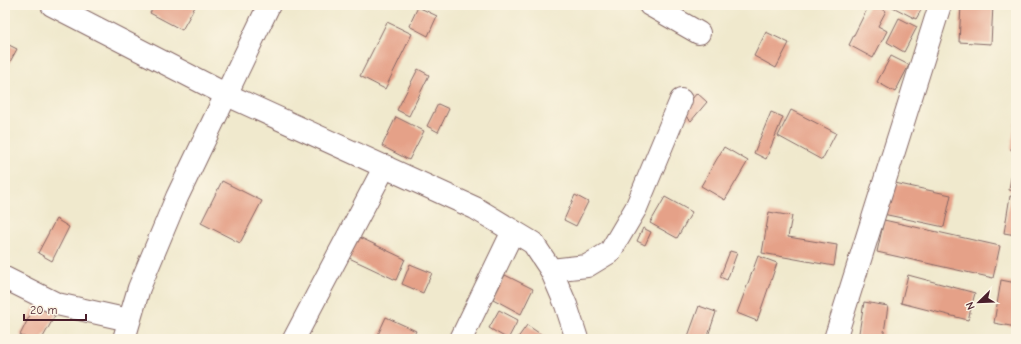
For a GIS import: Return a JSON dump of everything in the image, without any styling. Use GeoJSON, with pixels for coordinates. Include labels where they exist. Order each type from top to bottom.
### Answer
{"type":"FeatureCollection","features":[{"type":"Feature","properties":{"kind":"street"},"geometry":{"type":"LineString","coordinates":[[52,5],[225,94],[475,208],[533,243],[552,270],[577,339]]}},
{"type":"Feature","properties":{"kind":"street"},"geometry":{"type":"LineString","coordinates":[[5,278],[57,304],[127,329],[149,262],[225,94],[270,5]]}},
{"type":"Feature","properties":{"kind":"street"},"geometry":{"type":"LineString","coordinates":[[650,5],[699,33]]}},
{"type":"Feature","properties":{"kind":"street"},"geometry":{"type":"LineString","coordinates":[[835,339],[940,5]]}},
{"type":"Feature","properties":{"kind":"street"},"geometry":{"type":"LineString","coordinates":[[552,270],[587,266],[610,252],[636,208],[681,100]]}},
{"type":"Feature","properties":{"kind":"street"},"geometry":{"type":"LineString","coordinates":[[294,339],[385,166]]}},
{"type":"Feature","properties":{"kind":"street"},"geometry":{"type":"LineString","coordinates":[[461,339],[513,231]]}},
{"type":"Feature","properties":{"kind":"building"},"geometry":{"type":"Polygon","coordinates":[[[155,5],[196,5],[182,30],[150,13],[155,5]]]}},
{"type":"Feature","properties":{"kind":"building"},"geometry":{"type":"Polygon","coordinates":[[[869,5],[875,5],[886,11],[878,26],[887,31],[873,58],[849,45],[869,5]]]}},
{"type":"Feature","properties":{"kind":"building"},"geometry":{"type":"Polygon","coordinates":[[[889,5],[924,5],[916,19],[889,5]]]}},
{"type":"Feature","properties":{"kind":"building"},"geometry":{"type":"Polygon","coordinates":[[[961,5],[993,5],[991,44],[959,42],[961,5]]]}},
{"type":"Feature","properties":{"kind":"building"},"geometry":{"type":"Polygon","coordinates":[[[418,7],[437,16],[428,36],[409,26],[418,7]]]}},
{"type":"Feature","properties":{"kind":"building"},"geometry":{"type":"Polygon","coordinates":[[[899,18],[917,27],[904,52],[887,42],[899,18]]]}},
{"type":"Feature","properties":{"kind":"building"},"geometry":{"type":"Polygon","coordinates":[[[387,22],[412,34],[385,89],[360,76],[387,22]]]}},
{"type":"Feature","properties":{"kind":"building"},"geometry":{"type":"Polygon","coordinates":[[[766,32],[789,43],[776,68],[754,56],[766,32]]]}},
{"type":"Feature","properties":{"kind":"building"},"geometry":{"type":"Polygon","coordinates":[[[5,43],[17,49],[5,71],[5,43]]]}},
{"type":"Feature","properties":{"kind":"building"},"geometry":{"type":"Polygon","coordinates":[[[891,56],[909,65],[895,92],[877,82],[891,56]]]}},
{"type":"Feature","properties":{"kind":"building"},"geometry":{"type":"Polygon","coordinates":[[[418,69],[429,75],[409,116],[397,110],[418,69]]]}},
{"type":"Feature","properties":{"kind":"building"},"geometry":{"type":"Polygon","coordinates":[[[697,93],[707,102],[691,121],[681,112],[697,93]]]}},
{"type":"Feature","properties":{"kind":"building"},"geometry":{"type":"Polygon","coordinates":[[[438,104],[449,109],[438,132],[427,126],[438,104]]]}},
{"type":"Feature","properties":{"kind":"building"},"geometry":{"type":"Polygon","coordinates":[[[791,110],[836,133],[822,160],[778,136],[791,110]]]}},
{"type":"Feature","properties":{"kind":"building"},"geometry":{"type":"Polygon","coordinates":[[[771,112],[783,117],[766,159],[754,153],[771,112]]]}},
{"type":"Feature","properties":{"kind":"building"},"geometry":{"type":"Polygon","coordinates":[[[396,117],[424,131],[409,160],[382,146],[396,117]]]}},
{"type":"Feature","properties":{"kind":"building"},"geometry":{"type":"Polygon","coordinates":[[[1016,123],[1016,151],[1011,150],[1016,123]]]}},
{"type":"Feature","properties":{"kind":"building"},"geometry":{"type":"Polygon","coordinates":[[[724,147],[748,161],[725,200],[701,186],[724,147]]]}},
{"type":"Feature","properties":{"kind":"building"},"geometry":{"type":"Polygon","coordinates":[[[1016,154],[1016,191],[1009,190],[1016,154]]]}},
{"type":"Feature","properties":{"kind":"building"},"geometry":{"type":"Polygon","coordinates":[[[222,181],[262,201],[240,243],[201,223],[222,181]]]}},
{"type":"Feature","properties":{"kind":"building"},"geometry":{"type":"Polygon","coordinates":[[[890,182],[951,195],[944,227],[883,214],[890,182]]]}},
{"type":"Feature","properties":{"kind":"building"},"geometry":{"type":"Polygon","coordinates":[[[575,195],[588,202],[576,226],[564,220],[575,195]]]}},
{"type":"Feature","properties":{"kind":"building"},"geometry":{"type":"Polygon","coordinates":[[[1010,196],[1016,197],[1016,235],[1004,233],[1010,196]]]}},
{"type":"Feature","properties":{"kind":"building"},"geometry":{"type":"Polygon","coordinates":[[[665,197],[692,212],[677,238],[650,223],[665,197]]]}},
{"type":"Feature","properties":{"kind":"building"},"geometry":{"type":"Polygon","coordinates":[[[769,212],[792,216],[788,237],[837,245],[834,266],[762,253],[769,212]]]}},
{"type":"Feature","properties":{"kind":"building"},"geometry":{"type":"Polygon","coordinates":[[[56,219],[69,227],[52,261],[38,253],[56,219]]]}},
{"type":"Feature","properties":{"kind":"building"},"geometry":{"type":"Polygon","coordinates":[[[884,220],[1000,246],[993,278],[877,252],[884,220]]]}},
{"type":"Feature","properties":{"kind":"building"},"geometry":{"type":"Polygon","coordinates":[[[643,228],[651,232],[645,245],[637,241],[643,228]]]}},
{"type":"Feature","properties":{"kind":"building"},"geometry":{"type":"Polygon","coordinates":[[[357,236],[405,259],[396,280],[347,257],[357,236]]]}},
{"type":"Feature","properties":{"kind":"building"},"geometry":{"type":"Polygon","coordinates":[[[730,251],[737,253],[727,280],[720,277],[730,251]]]}},
{"type":"Feature","properties":{"kind":"building"},"geometry":{"type":"Polygon","coordinates":[[[758,256],[777,263],[757,321],[737,313],[758,256]]]}},
{"type":"Feature","properties":{"kind":"building"},"geometry":{"type":"Polygon","coordinates":[[[410,264],[432,273],[423,293],[402,284],[410,264]]]}},
{"type":"Feature","properties":{"kind":"building"},"geometry":{"type":"Polygon","coordinates":[[[505,275],[533,289],[521,314],[493,299],[505,275]]]}},
{"type":"Feature","properties":{"kind":"building"},"geometry":{"type":"Polygon","coordinates":[[[908,275],[975,293],[968,320],[901,303],[908,275]]]}},
{"type":"Feature","properties":{"kind":"building"},"geometry":{"type":"Polygon","coordinates":[[[1001,280],[1016,283],[1016,327],[994,323],[1001,280]]]}},
{"type":"Feature","properties":{"kind":"building"},"geometry":{"type":"Polygon","coordinates":[[[38,299],[58,310],[42,339],[28,339],[20,335],[38,299]]]}},
{"type":"Feature","properties":{"kind":"building"},"geometry":{"type":"Polygon","coordinates":[[[864,302],[888,306],[883,339],[858,339],[864,302]]]}},
{"type":"Feature","properties":{"kind":"building"},"geometry":{"type":"Polygon","coordinates":[[[699,306],[716,312],[707,339],[687,339],[699,306]]]}},
{"type":"Feature","properties":{"kind":"building"},"geometry":{"type":"Polygon","coordinates":[[[499,310],[518,320],[508,339],[489,328],[499,310]]]}},
{"type":"Feature","properties":{"kind":"building"},"geometry":{"type":"Polygon","coordinates":[[[386,317],[416,331],[412,339],[376,339],[386,317]]]}},
{"type":"Feature","properties":{"kind":"building"},"geometry":{"type":"Polygon","coordinates":[[[527,325],[548,339],[517,339],[527,325]]]}}]}
